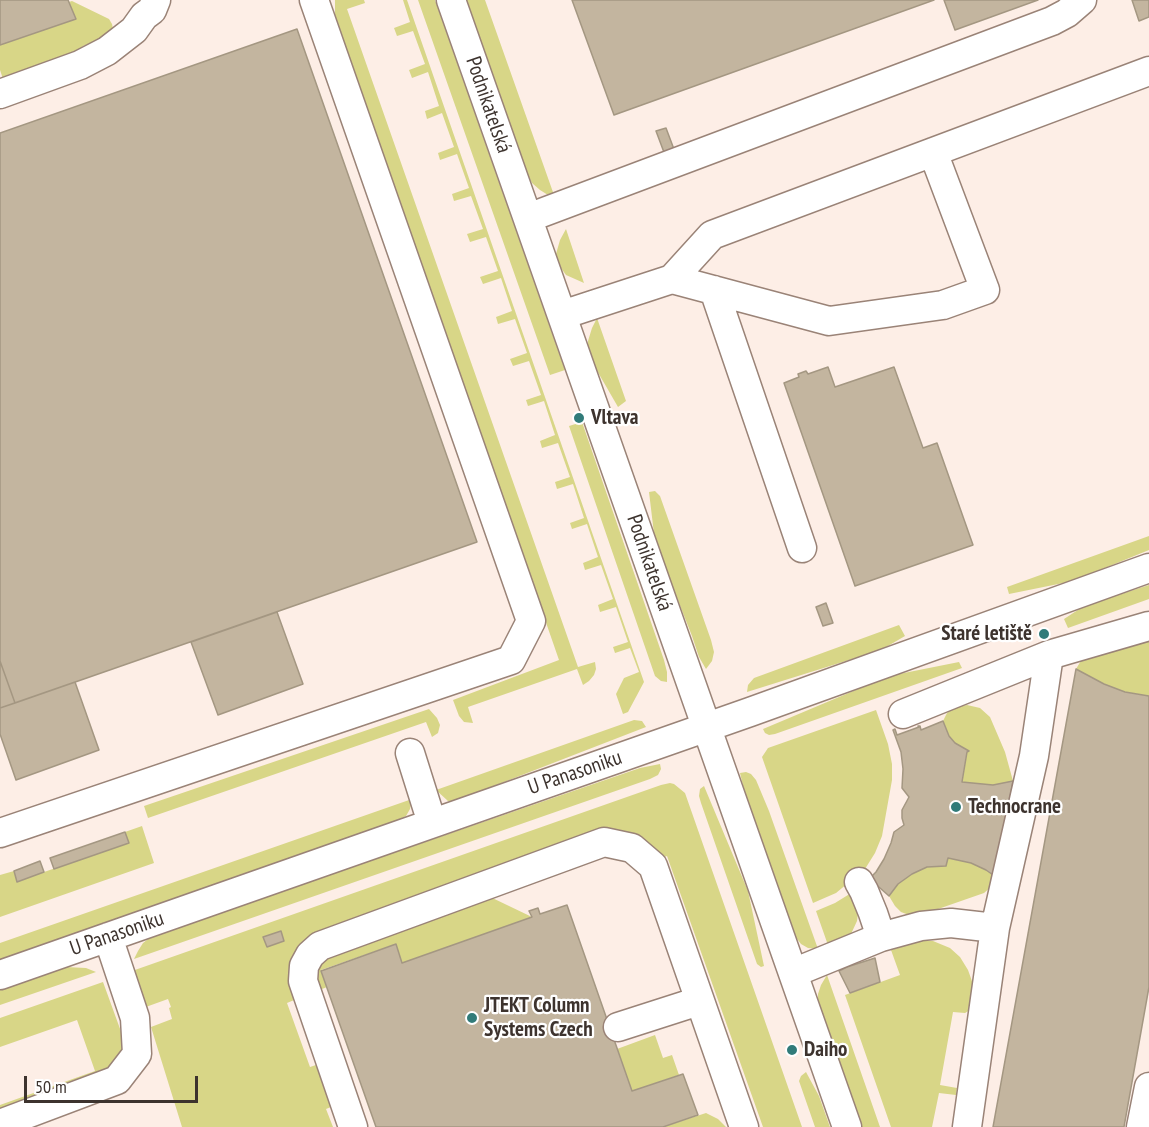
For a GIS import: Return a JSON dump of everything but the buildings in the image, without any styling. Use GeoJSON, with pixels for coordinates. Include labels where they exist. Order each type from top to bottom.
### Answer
{"type":"FeatureCollection","features":[{"type":"Feature","properties":{"kind":"street"},"geometry":{"type":"LineString","coordinates":[[0,833],[510,660],[531,621],[314,0]]}},
{"type":"Feature","properties":{"kind":"street","name":"Podnikatelská"},"geometry":{"type":"LineString","coordinates":[[451,0],[848,1127]]}},
{"type":"Feature","properties":{"kind":"street"},"geometry":{"type":"LineString","coordinates":[[528,218],[1052,21],[1067,13],[1082,0]]}},
{"type":"Feature","properties":{"kind":"street"},"geometry":{"type":"LineString","coordinates":[[0,94],[80,65],[107,51],[134,30],[152,3]]}},
{"type":"Feature","properties":{"kind":"street"},"geometry":{"type":"LineString","coordinates":[[562,315],[672,279],[712,235],[1149,71]]}},
{"type":"Feature","properties":{"kind":"street"},"geometry":{"type":"LineString","coordinates":[[672,279],[829,321],[943,305],[985,290],[933,152]]}},
{"type":"Feature","properties":{"kind":"street"},"geometry":{"type":"LineString","coordinates":[[714,290],[802,548]]}},
{"type":"Feature","properties":{"kind":"street","name":"U Panasoniku"},"geometry":{"type":"LineString","coordinates":[[0,975],[707,727],[1149,568]]}},
{"type":"Feature","properties":{"kind":"street"},"geometry":{"type":"LineString","coordinates":[[903,714],[1049,655],[1149,626]]}},
{"type":"Feature","properties":{"kind":"street"},"geometry":{"type":"LineString","coordinates":[[967,1127],[995,928],[1034,756],[1049,655]]}},
{"type":"Feature","properties":{"kind":"street"},"geometry":{"type":"LineString","coordinates":[[410,753],[432,823]]}},
{"type":"Feature","properties":{"kind":"street"},"geometry":{"type":"LineString","coordinates":[[352,1127],[303,981],[304,966],[310,955],[320,946],[604,842],[632,848],[653,866],[744,1127]]}},
{"type":"Feature","properties":{"kind":"street"},"geometry":{"type":"LineString","coordinates":[[859,882],[881,937]]}},
{"type":"Feature","properties":{"kind":"street"},"geometry":{"type":"LineString","coordinates":[[793,973],[881,937],[921,926],[951,923],[995,928]]}},
{"type":"Feature","properties":{"kind":"street"},"geometry":{"type":"LineString","coordinates":[[0,1124],[117,1080],[137,1054],[135,1018],[108,937]]}},
{"type":"Feature","properties":{"kind":"street"},"geometry":{"type":"LineString","coordinates":[[618,1027],[699,1001]]}},
{"type":"Feature","properties":{"kind":"street"},"geometry":{"type":"LineString","coordinates":[[1141,1127],[1149,1087]]}},
{"type":"Feature","properties":{"kind":"shaded area"},"geometry":{"type":"Polygon","coordinates":[[[335,0],[364,0],[365,3],[347,9],[578,667],[595,662],[594,675],[583,685],[577,669],[468,707],[473,723],[464,722],[453,700],[559,660],[335,15],[335,0]]]}},
{"type":"Feature","properties":{"kind":"shaded area"},"geometry":{"type":"Polygon","coordinates":[[[403,0],[407,0],[644,682],[628,712],[623,714],[616,694],[624,678],[639,672],[630,648],[615,653],[613,647],[628,642],[616,607],[600,612],[598,605],[613,599],[601,565],[585,570],[583,563],[598,557],[587,524],[572,529],[570,523],[584,518],[573,484],[557,489],[555,482],[570,477],[558,443],[542,448],[540,441],[555,435],[544,401],[528,406],[526,400],[541,395],[529,361],[513,366],[510,359],[527,353],[515,319],[498,324],[496,317],[512,311],[501,278],[483,284],[480,277],[498,271],[486,237],[470,242],[467,234],[483,229],[471,196],[454,201],[452,194],[469,188],[457,154],[440,160],[438,153],[454,147],[442,113],[427,119],[425,111],[439,106],[428,72],[412,78],[409,70],[425,64],[413,31],[397,36],[394,28],[410,22],[403,0]]]}},
{"type":"Feature","properties":{"kind":"shaded area"},"geometry":{"type":"Polygon","coordinates":[[[418,0],[435,0],[565,370],[550,375],[418,0]]]}},
{"type":"Feature","properties":{"kind":"shaded area"},"geometry":{"type":"Polygon","coordinates":[[[466,0],[485,0],[554,195],[548,195],[540,190],[532,183],[526,172],[466,0]]]}},
{"type":"Feature","properties":{"kind":"shaded area"},"geometry":{"type":"Polygon","coordinates":[[[72,1],[109,19],[113,29],[108,36],[83,46],[70,57],[6,88],[0,70],[0,45],[75,18],[69,2],[72,1]]]}},
{"type":"Feature","properties":{"kind":"shaded area"},"geometry":{"type":"Polygon","coordinates":[[[566,229],[584,283],[566,275],[558,264],[556,254],[566,229]]]}},
{"type":"Feature","properties":{"kind":"shaded area"},"geometry":{"type":"Polygon","coordinates":[[[597,318],[626,401],[618,407],[592,362],[588,350],[588,341],[597,318]]]}},
{"type":"Feature","properties":{"kind":"shaded area"},"geometry":{"type":"Polygon","coordinates":[[[582,422],[664,660],[667,682],[655,676],[569,426],[582,422]]]}},
{"type":"Feature","properties":{"kind":"shaded area"},"geometry":{"type":"Polygon","coordinates":[[[655,491],[660,496],[711,640],[714,652],[712,661],[706,669],[699,657],[655,542],[649,492],[655,491]]]}},
{"type":"Feature","properties":{"kind":"shaded area"},"geometry":{"type":"Polygon","coordinates":[[[1149,536],[1149,550],[1073,581],[1009,594],[1007,587],[1149,536]]]}},
{"type":"Feature","properties":{"kind":"shaded area"},"geometry":{"type":"Polygon","coordinates":[[[1149,585],[1149,599],[1068,628],[1064,619],[1084,606],[1149,585]]]}},
{"type":"Feature","properties":{"kind":"shaded area"},"geometry":{"type":"Polygon","coordinates":[[[899,625],[905,636],[881,650],[747,692],[748,685],[754,678],[899,625]]]}},
{"type":"Feature","properties":{"kind":"shaded area"},"geometry":{"type":"Polygon","coordinates":[[[1149,637],[1149,696],[1125,692],[1076,669],[1082,659],[1149,637]]]}},
{"type":"Feature","properties":{"kind":"shaded area"},"geometry":{"type":"Polygon","coordinates":[[[959,662],[962,668],[775,734],[769,735],[763,729],[889,676],[959,662]]]}},
{"type":"Feature","properties":{"kind":"shaded area"},"geometry":{"type":"Polygon","coordinates":[[[967,705],[980,708],[990,717],[1005,752],[1013,781],[993,785],[962,782],[969,751],[955,743],[949,736],[943,721],[953,708],[967,705]]]}},
{"type":"Feature","properties":{"kind":"shaded area"},"geometry":{"type":"Polygon","coordinates":[[[429,709],[440,725],[438,733],[432,737],[426,722],[148,818],[144,806],[429,709]]]}},
{"type":"Feature","properties":{"kind":"shaded area"},"geometry":{"type":"Polygon","coordinates":[[[876,710],[888,744],[892,764],[892,780],[882,836],[865,869],[836,893],[813,903],[762,757],[768,748],[876,710]]]}},
{"type":"Feature","properties":{"kind":"shaded area"},"geometry":{"type":"Polygon","coordinates":[[[634,720],[642,721],[646,727],[455,801],[448,801],[436,790],[634,720]]]}},
{"type":"Feature","properties":{"kind":"shaded area"},"geometry":{"type":"Polygon","coordinates":[[[660,764],[661,769],[658,775],[650,779],[134,959],[143,943],[152,936],[640,768],[660,764]]]}},
{"type":"Feature","properties":{"kind":"shaded area"},"geometry":{"type":"Polygon","coordinates":[[[746,772],[756,780],[769,811],[818,949],[808,948],[801,944],[794,935],[745,794],[740,773],[746,772]]]}},
{"type":"Feature","properties":{"kind":"shaded area"},"geometry":{"type":"Polygon","coordinates":[[[670,783],[685,793],[802,1127],[763,1127],[667,856],[662,858],[641,843],[319,936],[299,998],[287,1003],[310,1067],[322,1063],[336,1105],[326,1109],[333,1127],[182,1127],[151,1027],[172,1019],[169,1008],[171,1007],[168,999],[143,1008],[132,971],[670,783]]]}},
{"type":"Feature","properties":{"kind":"shaded area"},"geometry":{"type":"Polygon","coordinates":[[[704,786],[748,891],[764,966],[761,967],[757,964],[701,803],[700,789],[704,786]]]}},
{"type":"Feature","properties":{"kind":"shaded area"},"geometry":{"type":"Polygon","coordinates":[[[412,799],[406,816],[400,819],[0,960],[0,943],[412,799]]]}},
{"type":"Feature","properties":{"kind":"shaded area"},"geometry":{"type":"Polygon","coordinates":[[[142,826],[154,863],[0,917],[0,875],[14,871],[18,881],[128,843],[125,832],[142,826]]]}},
{"type":"Feature","properties":{"kind":"shaded area"},"geometry":{"type":"Polygon","coordinates":[[[948,858],[971,863],[986,870],[996,877],[992,886],[984,893],[918,916],[901,912],[889,896],[898,884],[904,878],[927,867],[946,866],[948,858]]]}},
{"type":"Feature","properties":{"kind":"shaded area"},"geometry":{"type":"Polygon","coordinates":[[[856,890],[859,906],[857,921],[851,934],[829,948],[816,911],[856,890]]]}},
{"type":"Feature","properties":{"kind":"shaded area"},"geometry":{"type":"Polygon","coordinates":[[[484,894],[532,917],[402,963],[396,944],[321,970],[327,987],[312,993],[314,960],[484,894]]]}},
{"type":"Feature","properties":{"kind":"shaded area"},"geometry":{"type":"Polygon","coordinates":[[[921,941],[933,941],[950,948],[960,957],[973,984],[970,1010],[965,1013],[953,1012],[940,1085],[957,1088],[956,1095],[939,1093],[932,1127],[891,1127],[845,995],[900,975],[891,950],[921,941]]]}},
{"type":"Feature","properties":{"kind":"shaded area"},"geometry":{"type":"Polygon","coordinates":[[[66,967],[86,968],[96,972],[0,1005],[0,990],[66,967]]]}},
{"type":"Feature","properties":{"kind":"shaded area"},"geometry":{"type":"Polygon","coordinates":[[[827,975],[880,1127],[861,1127],[818,1005],[818,994],[827,975]]]}},
{"type":"Feature","properties":{"kind":"shaded area"},"geometry":{"type":"Polygon","coordinates":[[[103,982],[123,1037],[121,1057],[113,1068],[0,1110],[0,1105],[95,1071],[77,1020],[0,1047],[0,1018],[103,982]]]}},
{"type":"Feature","properties":{"kind":"shaded area"},"geometry":{"type":"Polygon","coordinates":[[[655,1035],[663,1058],[672,1055],[679,1075],[632,1091],[617,1049],[655,1035]]]}},
{"type":"Feature","properties":{"kind":"shaded area"},"geometry":{"type":"Polygon","coordinates":[[[806,1072],[819,1096],[830,1127],[815,1127],[799,1081],[806,1072]]]}},
{"type":"Feature","properties":{"kind":"shaded area"},"geometry":{"type":"Polygon","coordinates":[[[706,1113],[718,1119],[726,1127],[663,1127],[706,1113]]]}},
{"type":"Feature","properties":{"kind":"place","name":"Vltava"},"geometry":{"type":"Point","coordinates":[579,418]}},
{"type":"Feature","properties":{"kind":"place","name":"Staré letiště"},"geometry":{"type":"Point","coordinates":[1044,634]}},
{"type":"Feature","properties":{"kind":"place","name":"Technocrane"},"geometry":{"type":"Point","coordinates":[956,807]}},
{"type":"Feature","properties":{"kind":"place","name":"JTEKT Column Systems Czech"},"geometry":{"type":"Point","coordinates":[472,1018]}},
{"type":"Feature","properties":{"kind":"place","name":"Daiho"},"geometry":{"type":"Point","coordinates":[792,1050]}}]}
